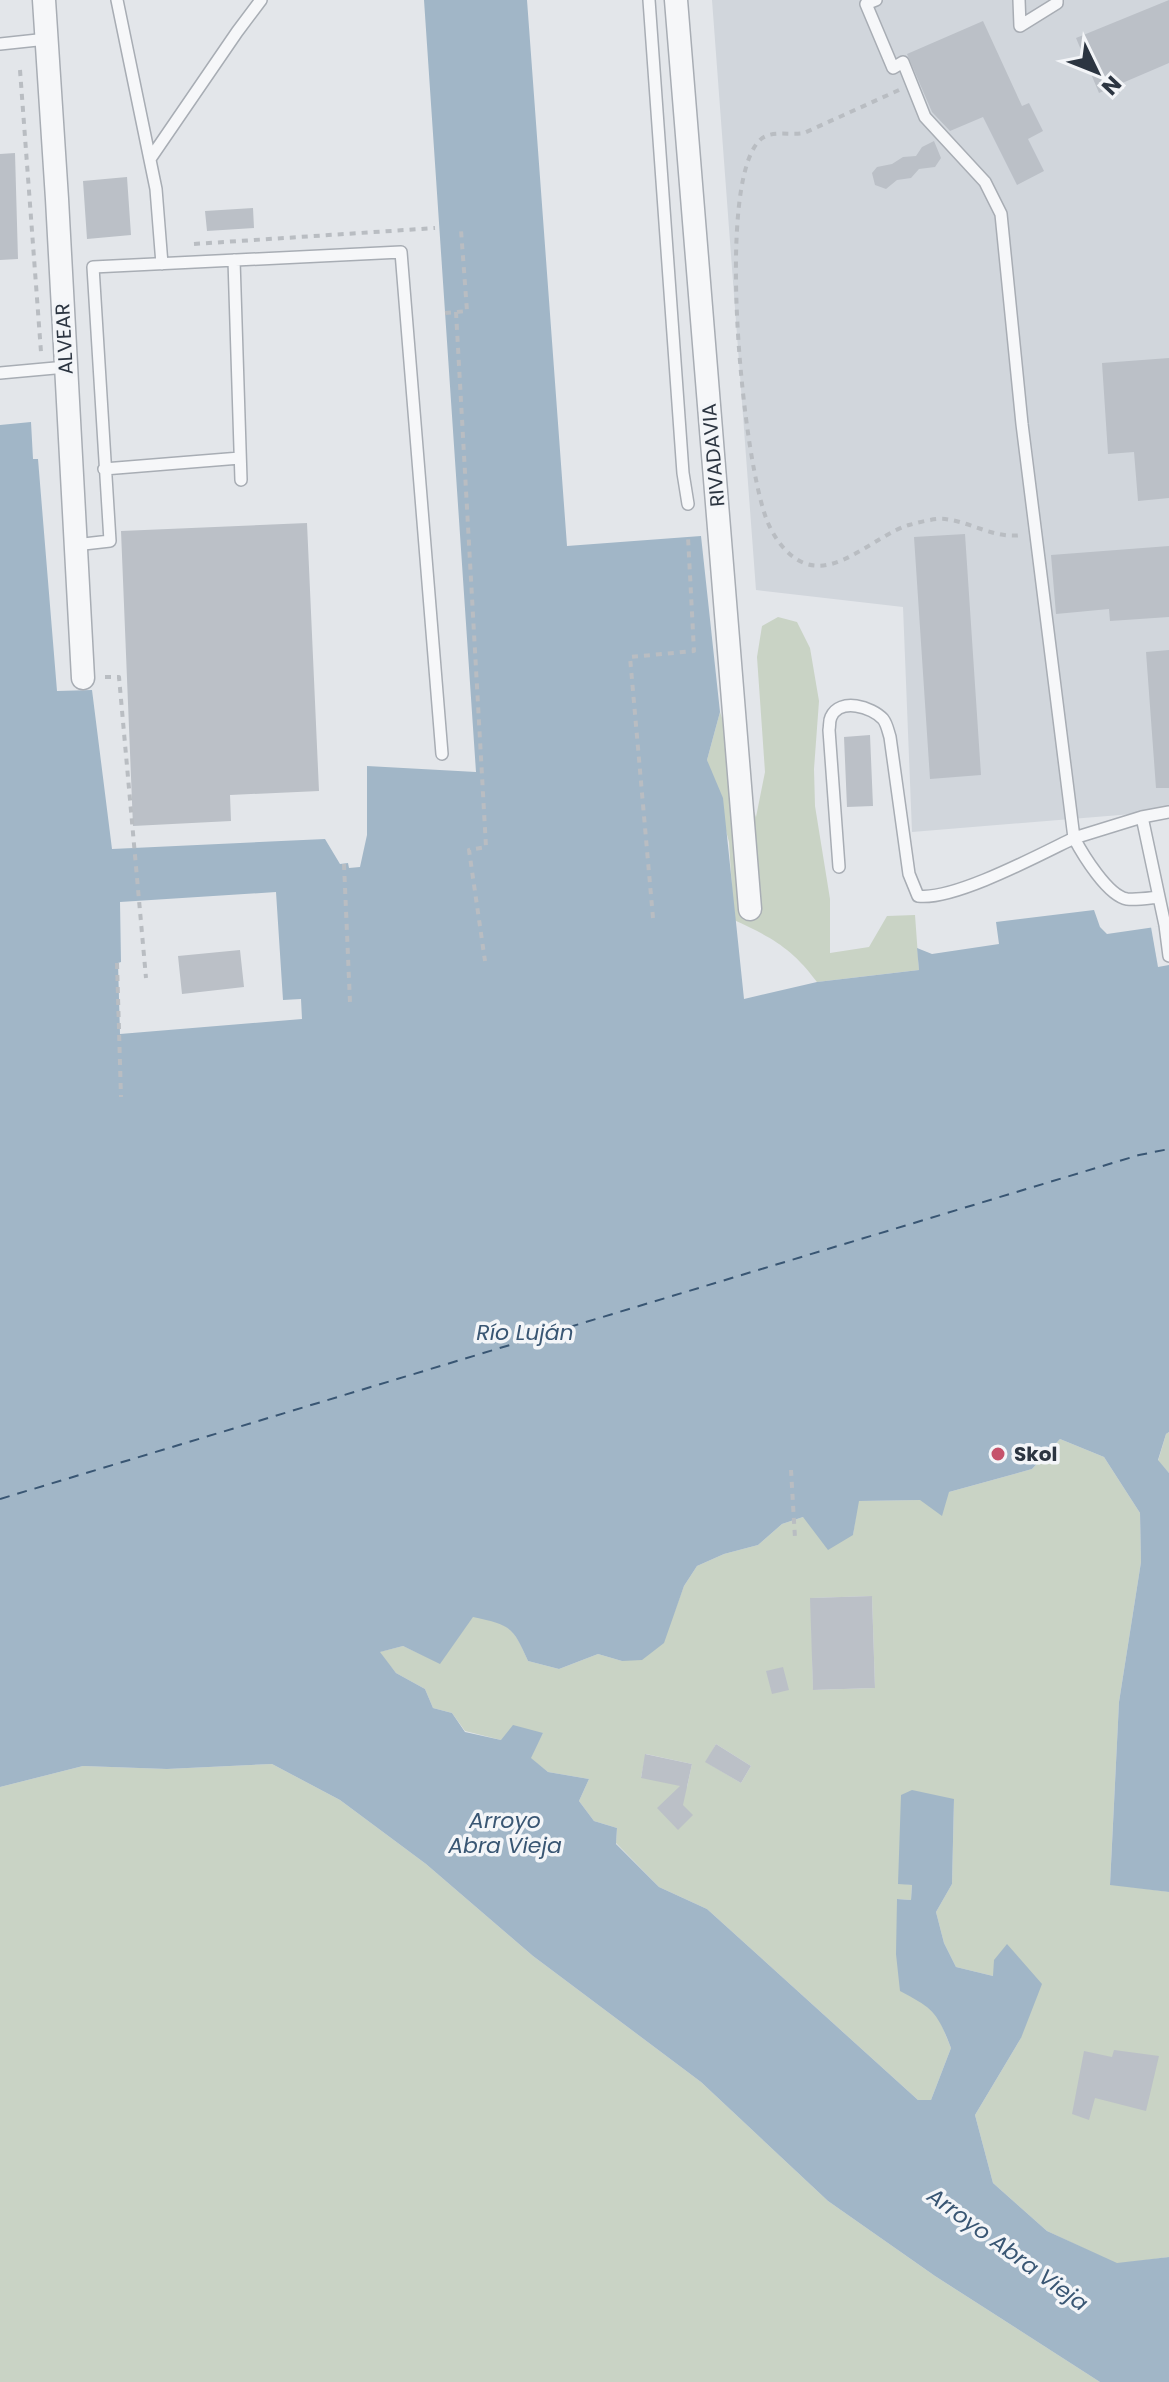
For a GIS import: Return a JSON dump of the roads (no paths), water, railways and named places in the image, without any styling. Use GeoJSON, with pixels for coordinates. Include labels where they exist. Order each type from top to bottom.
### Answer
{"type":"FeatureCollection","features":[{"type":"Feature","properties":{"kind":"street","name":"ALVEAR"},"geometry":{"type":"LineString","coordinates":[[44,0],[83,678]]}},
{"type":"Feature","properties":{"kind":"street","name":"RIVADAVIA"},"geometry":{"type":"LineString","coordinates":[[676,0],[750,909]]}},
{"type":"Feature","properties":{"kind":"lane"},"geometry":{"type":"LineString","coordinates":[[117,0],[150,159],[162,264]]}},
{"type":"Feature","properties":{"kind":"lane"},"geometry":{"type":"LineString","coordinates":[[150,159],[261,0]]}},
{"type":"Feature","properties":{"kind":"lane"},"geometry":{"type":"LineString","coordinates":[[649,0],[683,473],[688,504]]}},
{"type":"Feature","properties":{"kind":"lane"},"geometry":{"type":"LineString","coordinates":[[876,0],[866,4],[893,68],[903,62],[925,117],[985,182],[1001,214],[1035,533],[1074,838],[1114,894],[1127,899],[1159,897]]}},
{"type":"Feature","properties":{"kind":"lane"},"geometry":{"type":"LineString","coordinates":[[1019,0],[1020,26],[1057,3],[1057,0]]}},
{"type":"Feature","properties":{"kind":"lane"},"geometry":{"type":"LineString","coordinates":[[0,44],[47,39]]}},
{"type":"Feature","properties":{"kind":"lane"},"geometry":{"type":"LineString","coordinates":[[75,545],[110,541],[93,267],[401,252],[442,754]]}},
{"type":"Feature","properties":{"kind":"lane"},"geometry":{"type":"LineString","coordinates":[[234,260],[241,480]]}},
{"type":"Feature","properties":{"kind":"lane"},"geometry":{"type":"LineString","coordinates":[[0,373],[66,367]]}},
{"type":"Feature","properties":{"kind":"lane"},"geometry":{"type":"LineString","coordinates":[[104,469],[240,458]]}},
{"type":"Feature","properties":{"kind":"lane"},"geometry":{"type":"LineString","coordinates":[[839,867],[829,730],[831,716],[838,709],[855,705],[873,710],[885,721],[890,737],[909,874],[918,896],[929,897],[964,887],[1074,838],[1169,812]]}},
{"type":"Feature","properties":{"kind":"lane"},"geometry":{"type":"LineString","coordinates":[[1142,817],[1169,956]]}},
{"type":"Feature","properties":{"kind":"water"},"geometry":{"type":"Polygon","coordinates":[[[424,0],[527,0],[567,546],[701,536],[720,712],[707,760],[723,798],[744,999],[817,982],[919,970],[917,948],[932,954],[999,944],[996,922],[1094,910],[1100,927],[1107,934],[1169,925],[1169,1432],[1158,1460],[1169,1473],[1169,1892],[1110,1885],[1119,1702],[1141,1562],[1140,1513],[1104,1457],[1060,1439],[1032,1469],[949,1492],[942,1516],[920,1500],[859,1501],[853,1535],[828,1550],[803,1517],[782,1524],[758,1545],[724,1554],[697,1566],[684,1586],[664,1643],[642,1660],[622,1661],[598,1654],[559,1669],[528,1661],[509,1629],[496,1622],[473,1617],[440,1664],[403,1646],[380,1652],[396,1673],[425,1689],[433,1708],[452,1713],[465,1732],[501,1740],[513,1725],[543,1733],[531,1758],[548,1772],[589,1779],[579,1801],[594,1821],[617,1828],[616,1844],[659,1887],[707,1909],[918,2100],[931,2100],[951,2048],[933,2013],[900,1991],[896,1954],[897,1899],[911,1900],[912,1885],[898,1884],[901,1795],[912,1790],[954,1799],[952,1884],[936,1912],[944,1943],[956,1967],[993,1976],[994,1960],[1007,1944],[1042,1984],[1021,2038],[975,2115],[993,2183],[1047,2231],[1117,2263],[1169,2257],[1169,2382],[1100,2382],[935,2276],[828,2201],[701,2082],[533,1956],[426,1864],[340,1800],[272,1764],[167,1769],[83,1766],[0,1787],[0,425],[31,422],[33,459],[38,459],[57,691],[92,690],[112,849],[325,839],[340,864],[348,863],[349,868],[360,867],[367,835],[367,766],[476,772],[424,0]],[[276,892],[120,902],[120,1034],[302,1019],[301,999],[283,1000],[276,892]]]}},
{"type":"Feature","properties":{"kind":"place","name":"Skol"},"geometry":{"type":"Point","coordinates":[998,1454]}},
{"type":"Feature","properties":{"kind":"water label","name":"Río Luján"},"geometry":{"type":"Point","coordinates":[525,1332]}},
{"type":"Feature","properties":{"kind":"water label","name":"Arroyo Abra Vieja"},"geometry":{"type":"Point","coordinates":[505,1832]}},
{"type":"Feature","properties":{"kind":"water label","name":"Arroyo Abra Vieja"},"geometry":{"type":"Point","coordinates":[1008,2249]}}]}
